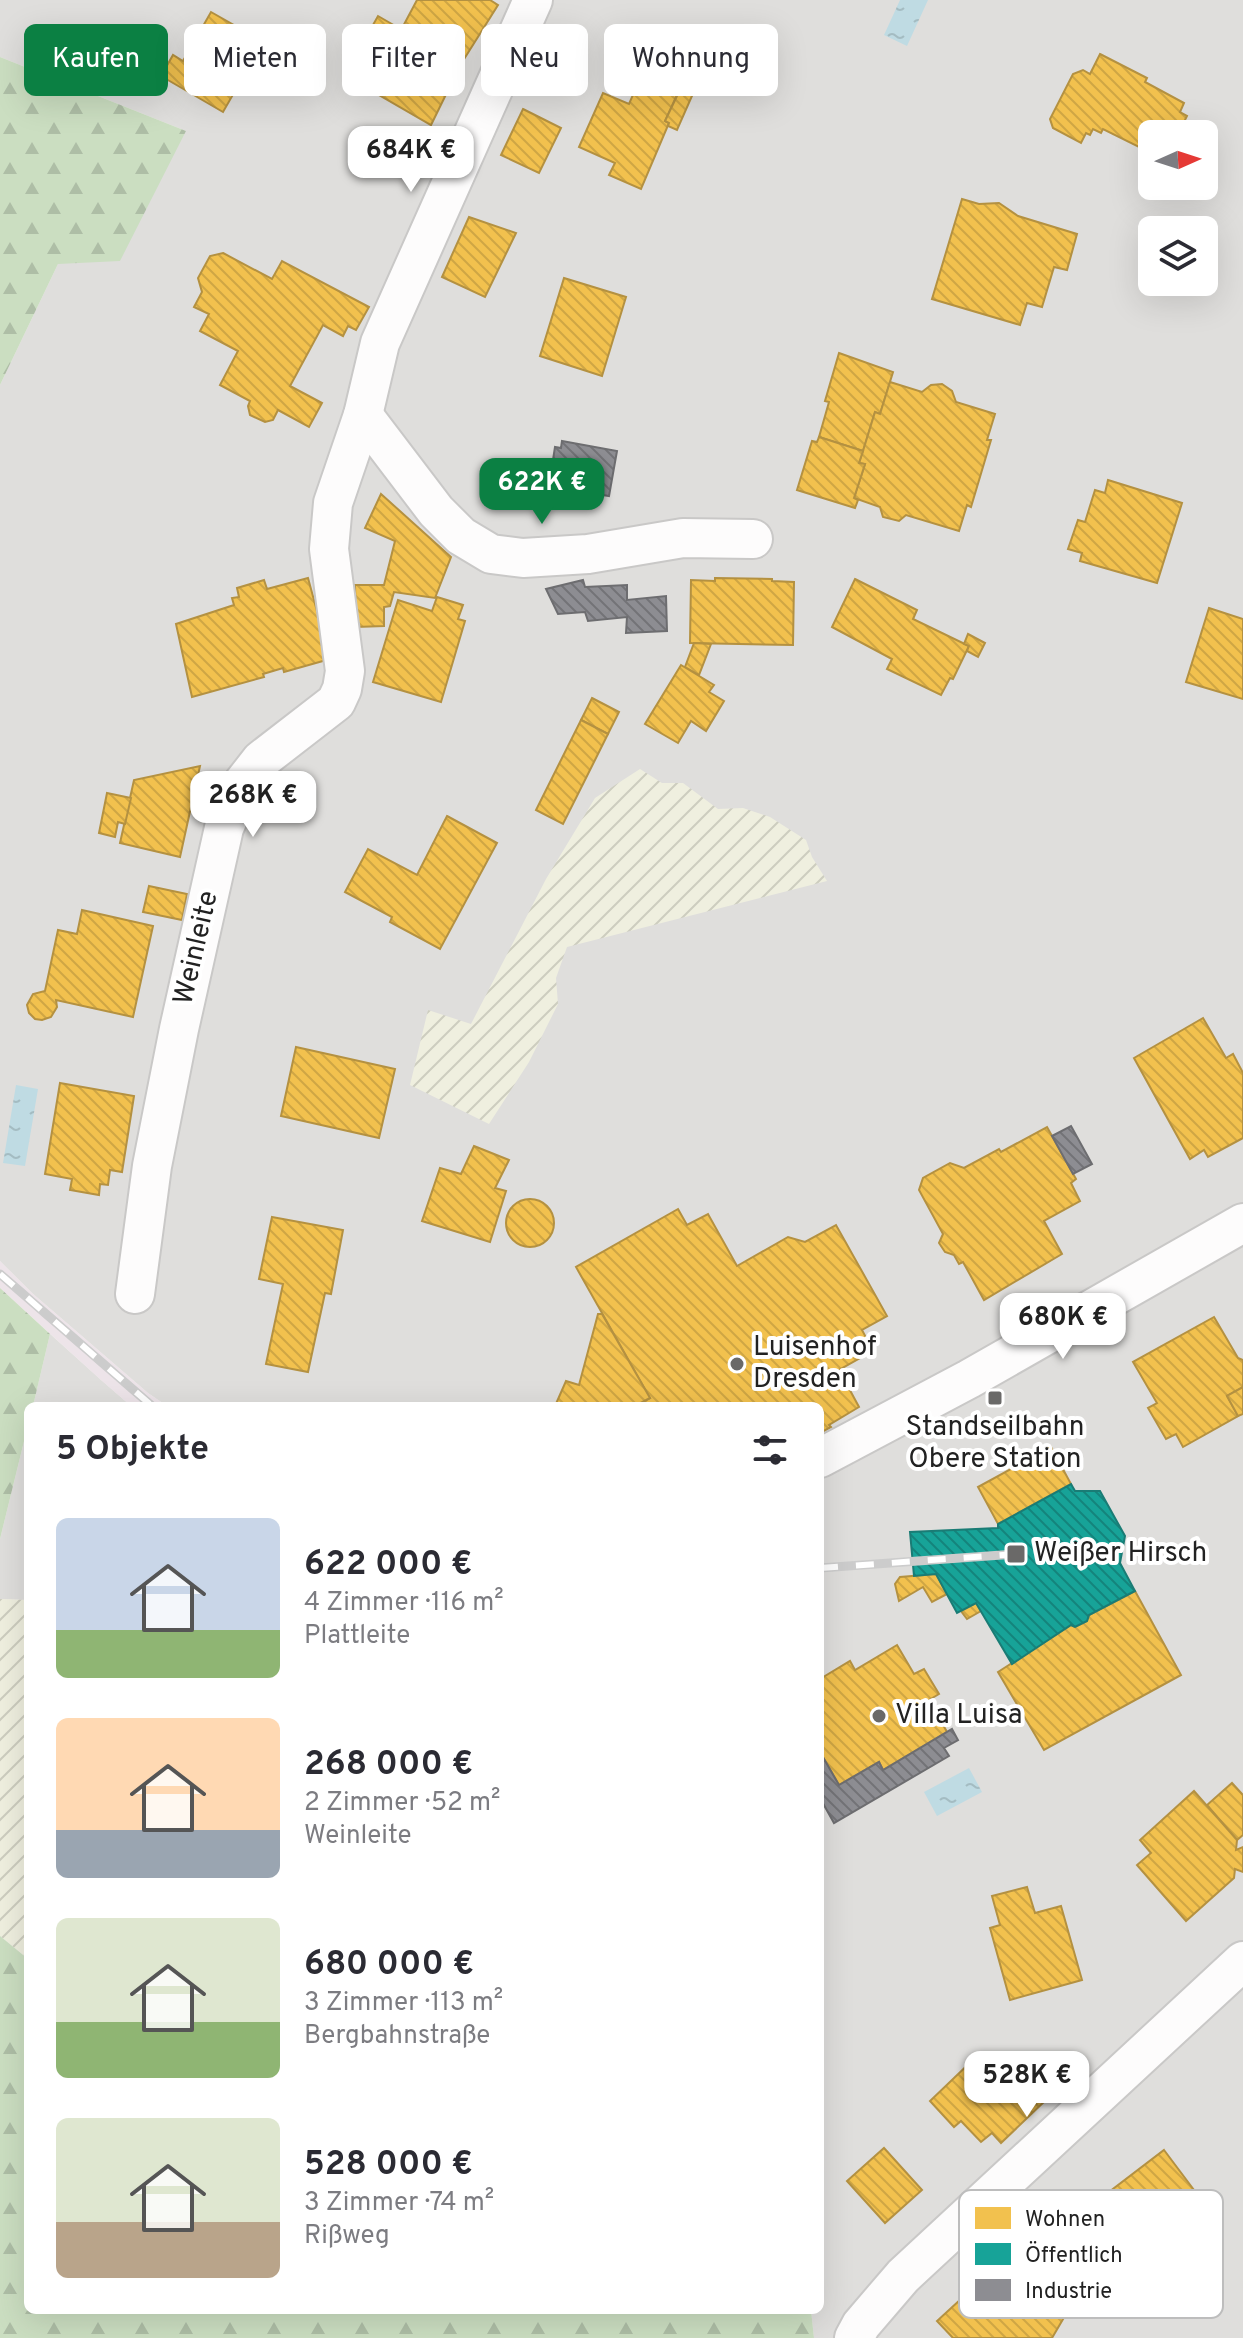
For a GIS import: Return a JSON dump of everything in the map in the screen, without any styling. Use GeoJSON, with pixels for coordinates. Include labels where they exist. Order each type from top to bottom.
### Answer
{"type":"FeatureCollection","features":[{"type":"Feature","properties":{"kind":"street"},"geometry":{"type":"LineString","coordinates":[[533,0],[380,343],[363,415],[436,511],[461,536],[491,554],[536,557],[588,554],[683,538],[753,539]]}},
{"type":"Feature","properties":{"kind":"street","name":"Weinleite"},"geometry":{"type":"LineString","coordinates":[[135,1294],[152,1166],[224,828],[243,783],[261,760],[336,702],[342,689],[345,671],[342,632],[329,549],[333,503],[363,415]]}},
{"type":"Feature","properties":{"kind":"street"},"geometry":{"type":"LineString","coordinates":[[824,1456],[969,1379],[1243,1223]]}},
{"type":"Feature","properties":{"kind":"street"},"geometry":{"type":"LineString","coordinates":[[996,2190],[1243,1961]]}},
{"type":"Feature","properties":{"kind":"street"},"geometry":{"type":"LineString","coordinates":[[854,2338],[861,2325],[903,2276],[959,2224]]}},
{"type":"Feature","properties":{"kind":"shaded area"},"geometry":{"type":"Polygon","coordinates":[[[0,0],[1243,0],[1243,2338],[814,2338],[811,2314],[824,2314],[824,1402],[161,1402],[32,1293],[0,1261],[0,385],[58,264],[186,131],[98,96],[168,96],[168,24],[24,24],[24,67],[0,57],[0,0]]]}},
{"type":"Feature","properties":{"kind":"shaded area"},"geometry":{"type":"Polygon","coordinates":[[[0,1261],[32,1293],[161,1402],[126,1402],[0,1288],[0,1261]]]}},
{"type":"Feature","properties":{"kind":"shaded area"},"geometry":{"type":"Polygon","coordinates":[[[50,1334],[126,1402],[34,1402],[50,1334]]]}},
{"type":"Feature","properties":{"kind":"shaded area"},"geometry":{"type":"Polygon","coordinates":[[[24,1441],[24,1600],[0,1599],[0,1539],[24,1441]]]}},
{"type":"Feature","properties":{"kind":"green space"},"geometry":{"type":"Polygon","coordinates":[[[0,57],[24,67],[24,96],[98,96],[186,131],[120,261],[58,264],[0,385],[0,57]]]}},
{"type":"Feature","properties":{"kind":"green space"},"geometry":{"type":"Polygon","coordinates":[[[640,769],[662,783],[683,783],[718,809],[743,808],[770,817],[806,840],[812,857],[827,881],[567,947],[556,978],[558,1004],[529,1062],[489,1124],[410,1085],[428,1010],[471,1024],[546,879],[595,798],[640,769]]]}},
{"type":"Feature","properties":{"kind":"green space"},"geometry":{"type":"Polygon","coordinates":[[[0,1288],[50,1334],[34,1402],[24,1402],[24,1441],[0,1539],[0,1288]]]}},
{"type":"Feature","properties":{"kind":"green space"},"geometry":{"type":"Polygon","coordinates":[[[0,1599],[24,1600],[24,1956],[0,1936],[0,1599]]]}},
{"type":"Feature","properties":{"kind":"green space"},"geometry":{"type":"Polygon","coordinates":[[[0,1936],[24,1956],[24,2314],[811,2314],[814,2338],[0,2338],[0,1936]]]}},
{"type":"Feature","properties":{"kind":"water"},"geometry":{"type":"Polygon","coordinates":[[[900,0],[928,0],[907,46],[884,35],[900,0]]]}},
{"type":"Feature","properties":{"kind":"water"},"geometry":{"type":"Polygon","coordinates":[[[16,1085],[38,1089],[25,1166],[3,1163],[16,1085]]]}},
{"type":"Feature","properties":{"kind":"water"},"geometry":{"type":"Polygon","coordinates":[[[969,1768],[982,1792],[937,1816],[924,1792],[969,1768]]]}},
{"type":"Feature","properties":{"kind":"building: Wohnen"},"geometry":{"type":"Polygon","coordinates":[[[417,0],[490,0],[498,5],[486,24],[481,24],[481,32],[465,58],[465,24],[404,24],[417,0]]]}},
{"type":"Feature","properties":{"kind":"building: Wohnen"},"geometry":{"type":"Polygon","coordinates":[[[211,12],[232,24],[204,24],[211,12]]]}},
{"type":"Feature","properties":{"kind":"building: Wohnen"},"geometry":{"type":"Polygon","coordinates":[[[378,16],[392,24],[374,24],[378,16]]]}},
{"type":"Feature","properties":{"kind":"building: Wohnen"},"geometry":{"type":"Polygon","coordinates":[[[1100,54],[1147,78],[1145,82],[1184,103],[1180,112],[1187,116],[1185,120],[1138,120],[1138,146],[1103,129],[1101,133],[1093,129],[1090,135],[1086,133],[1081,143],[1053,128],[1050,119],[1073,74],[1083,70],[1090,74],[1100,54]]]}},
{"type":"Feature","properties":{"kind":"building: Wohnen"},"geometry":{"type":"Polygon","coordinates":[[[173,55],[183,61],[184,89],[168,80],[168,64],[173,55]]]}},
{"type":"Feature","properties":{"kind":"building: Wohnen"},"geometry":{"type":"Polygon","coordinates":[[[603,93],[629,104],[632,96],[676,96],[665,121],[669,123],[641,189],[609,175],[615,163],[579,147],[603,93]]]}},
{"type":"Feature","properties":{"kind":"building: Wohnen"},"geometry":{"type":"Polygon","coordinates":[[[195,96],[232,96],[223,112],[195,96]]]}},
{"type":"Feature","properties":{"kind":"building: Wohnen"},"geometry":{"type":"Polygon","coordinates":[[[381,96],[445,96],[431,125],[381,96]]]}},
{"type":"Feature","properties":{"kind":"building: Wohnen"},"geometry":{"type":"Polygon","coordinates":[[[677,96],[692,96],[677,130],[665,121],[677,96]]]}},
{"type":"Feature","properties":{"kind":"building: Wohnen"},"geometry":{"type":"Polygon","coordinates":[[[523,109],[561,128],[539,173],[501,155],[523,109]]]}},
{"type":"Feature","properties":{"kind":"building: Wohnen"},"geometry":{"type":"Polygon","coordinates":[[[962,199],[979,204],[999,203],[1018,216],[1077,234],[1067,270],[1054,267],[1042,307],[1027,303],[1020,325],[932,299],[962,199]]]}},
{"type":"Feature","properties":{"kind":"building: Wohnen"},"geometry":{"type":"Polygon","coordinates":[[[469,217],[516,233],[485,297],[442,277],[469,217]]]}},
{"type":"Feature","properties":{"kind":"building: Wohnen"},"geometry":{"type":"Polygon","coordinates":[[[223,253],[272,279],[282,261],[369,307],[356,330],[348,326],[343,336],[323,325],[290,386],[322,403],[309,427],[278,410],[273,420],[265,422],[250,415],[250,401],[220,385],[238,351],[200,331],[209,314],[194,307],[202,292],[198,278],[210,256],[223,253]]]}},
{"type":"Feature","properties":{"kind":"building: Wohnen"},"geometry":{"type":"Polygon","coordinates":[[[564,278],[626,297],[602,376],[540,356],[564,278]]]}},
{"type":"Feature","properties":{"kind":"building: Wohnen"},"geometry":{"type":"Polygon","coordinates":[[[839,353],[893,372],[880,414],[875,412],[863,451],[819,437],[829,402],[825,401],[839,353]]]}},
{"type":"Feature","properties":{"kind":"building: Wohnen"},"geometry":{"type":"Polygon","coordinates":[[[890,382],[922,392],[931,385],[942,384],[952,391],[956,402],[995,414],[987,440],[991,440],[971,507],[967,505],[959,531],[906,515],[899,521],[883,517],[880,507],[854,498],[865,464],[859,463],[875,412],[880,414],[890,382]]]}},
{"type":"Feature","properties":{"kind":"building: Wohnen"},"geometry":{"type":"Polygon","coordinates":[[[819,437],[863,451],[859,463],[865,464],[854,498],[858,500],[855,508],[797,490],[812,441],[817,442],[819,437]]]}},
{"type":"Feature","properties":{"kind":"building: Wohnen"},"geometry":{"type":"Polygon","coordinates":[[[1108,480],[1182,503],[1157,583],[1080,561],[1082,553],[1068,549],[1078,520],[1085,522],[1095,490],[1105,493],[1108,480]]]}},
{"type":"Feature","properties":{"kind":"building: Wohnen"},"geometry":{"type":"Polygon","coordinates":[[[381,494],[451,557],[435,598],[394,592],[390,606],[384,607],[384,626],[356,627],[355,585],[384,585],[395,541],[365,528],[381,494]]]}},
{"type":"Feature","properties":{"kind":"building: Wohnen"},"geometry":{"type":"Polygon","coordinates":[[[308,578],[330,659],[284,672],[283,668],[263,674],[264,677],[192,697],[176,624],[234,605],[232,598],[239,597],[237,588],[264,580],[267,589],[308,578]]]}},
{"type":"Feature","properties":{"kind":"building: Wohnen"},"geometry":{"type":"Polygon","coordinates":[[[715,578],[794,582],[793,645],[690,643],[691,580],[715,581],[715,578]]]}},
{"type":"Feature","properties":{"kind":"building: Wohnen"},"geometry":{"type":"Polygon","coordinates":[[[855,579],[917,610],[913,619],[969,646],[953,679],[950,678],[941,695],[887,669],[892,659],[832,627],[855,579]]]}},
{"type":"Feature","properties":{"kind":"building: Wohnen"},"geometry":{"type":"Polygon","coordinates":[[[437,597],[463,605],[458,619],[465,621],[441,702],[373,682],[398,600],[432,611],[437,597]]]}},
{"type":"Feature","properties":{"kind":"building: Wohnen"},"geometry":{"type":"Polygon","coordinates":[[[1209,608],[1243,619],[1243,699],[1186,682],[1209,608]]]}},
{"type":"Feature","properties":{"kind":"building: Wohnen"},"geometry":{"type":"Polygon","coordinates":[[[968,634],[985,643],[978,657],[967,651],[969,646],[964,644],[968,634]]]}},
{"type":"Feature","properties":{"kind":"building: Wohnen"},"geometry":{"type":"Polygon","coordinates":[[[694,643],[711,644],[699,675],[685,667],[694,643]]]}},
{"type":"Feature","properties":{"kind":"building: Wohnen"},"geometry":{"type":"Polygon","coordinates":[[[681,665],[714,685],[709,692],[724,701],[706,731],[691,721],[678,743],[645,724],[681,665]]]}},
{"type":"Feature","properties":{"kind":"building: Wohnen"},"geometry":{"type":"Polygon","coordinates":[[[592,698],[619,712],[608,734],[581,720],[592,698]]]}},
{"type":"Feature","properties":{"kind":"building: Wohnen"},"geometry":{"type":"Polygon","coordinates":[[[581,720],[608,734],[563,824],[536,810],[581,720]]]}},
{"type":"Feature","properties":{"kind":"building: Wohnen"},"geometry":{"type":"Polygon","coordinates":[[[200,766],[180,857],[120,843],[134,780],[200,766]]]}},
{"type":"Feature","properties":{"kind":"building: Wohnen"},"geometry":{"type":"Polygon","coordinates":[[[107,793],[131,798],[125,824],[118,822],[115,837],[99,833],[107,793]]]}},
{"type":"Feature","properties":{"kind":"building: Wohnen"},"geometry":{"type":"Polygon","coordinates":[[[447,816],[497,843],[440,949],[390,922],[392,917],[345,892],[368,849],[417,875],[447,816]]]}},
{"type":"Feature","properties":{"kind":"building: Wohnen"},"geometry":{"type":"Polygon","coordinates":[[[149,886],[187,894],[182,920],[143,912],[149,886]]]}},
{"type":"Feature","properties":{"kind":"building: Wohnen"},"geometry":{"type":"Polygon","coordinates":[[[82,910],[153,926],[133,1017],[56,1000],[57,1007],[51,1017],[35,1019],[27,1005],[33,994],[45,991],[58,930],[77,934],[82,910]]]}},
{"type":"Feature","properties":{"kind":"building: Wohnen"},"geometry":{"type":"Polygon","coordinates":[[[1203,1018],[1226,1058],[1233,1054],[1243,1073],[1243,1138],[1208,1157],[1204,1150],[1190,1159],[1134,1058],[1203,1018]]]}},
{"type":"Feature","properties":{"kind":"building: Wohnen"},"geometry":{"type":"Polygon","coordinates":[[[296,1047],[395,1069],[379,1138],[281,1116],[296,1047]]]}},
{"type":"Feature","properties":{"kind":"building: Wohnen"},"geometry":{"type":"Polygon","coordinates":[[[60,1083],[134,1096],[122,1172],[110,1170],[108,1185],[100,1184],[99,1195],[70,1190],[72,1179],[45,1174],[60,1083]]]}},
{"type":"Feature","properties":{"kind":"building: Wohnen"},"geometry":{"type":"Polygon","coordinates":[[[1047,1127],[1076,1179],[1071,1183],[1080,1201],[1044,1221],[1062,1254],[984,1300],[963,1262],[959,1264],[954,1255],[945,1252],[939,1243],[943,1234],[919,1190],[923,1178],[950,1163],[964,1168],[1047,1127]]]}},
{"type":"Feature","properties":{"kind":"building: Wohnen"},"geometry":{"type":"Polygon","coordinates":[[[474,1146],[509,1160],[495,1188],[506,1191],[490,1242],[422,1221],[440,1168],[461,1174],[474,1146]]]}},
{"type":"Feature","properties":{"kind":"building: Wohnen"},"geometry":{"type":"Polygon","coordinates":[[[530,1199],[547,1206],[554,1223],[547,1240],[530,1247],[513,1240],[506,1223],[513,1206],[530,1199]]]}},
{"type":"Feature","properties":{"kind":"building: Wohnen"},"geometry":{"type":"Polygon","coordinates":[[[678,1209],[687,1225],[708,1214],[737,1266],[788,1237],[805,1242],[836,1225],[887,1316],[862,1330],[871,1347],[858,1354],[860,1358],[839,1370],[859,1407],[824,1431],[824,1402],[642,1402],[650,1398],[576,1267],[678,1209]]]}},
{"type":"Feature","properties":{"kind":"building: Wohnen"},"geometry":{"type":"Polygon","coordinates":[[[272,1217],[343,1230],[331,1294],[325,1293],[308,1372],[266,1364],[283,1284],[259,1279],[272,1217]]]}},
{"type":"Feature","properties":{"kind":"building: Wohnen"},"geometry":{"type":"Polygon","coordinates":[[[598,1314],[602,1314],[650,1398],[642,1402],[557,1402],[566,1381],[579,1385],[598,1314]]]}},
{"type":"Feature","properties":{"kind":"building: Wohnen"},"geometry":{"type":"Polygon","coordinates":[[[1214,1317],[1238,1358],[1243,1360],[1243,1387],[1227,1396],[1238,1416],[1183,1447],[1176,1434],[1166,1439],[1148,1408],[1157,1403],[1133,1362],[1214,1317]]]}},
{"type":"Feature","properties":{"kind":"building: Wohnen"},"geometry":{"type":"Polygon","coordinates":[[[1243,1387],[1243,1414],[1238,1416],[1227,1396],[1243,1387]]]}},
{"type":"Feature","properties":{"kind":"building: Wohnen"},"geometry":{"type":"Polygon","coordinates":[[[1051,1447],[1071,1484],[998,1524],[978,1487],[1051,1447]]]}},
{"type":"Feature","properties":{"kind":"building: Wohnen"},"geometry":{"type":"Polygon","coordinates":[[[936,1574],[947,1594],[932,1602],[923,1587],[899,1601],[895,1584],[900,1577],[936,1574]]]}},
{"type":"Feature","properties":{"kind":"building: Wohnen"},"geometry":{"type":"Polygon","coordinates":[[[1135,1591],[1181,1675],[1044,1750],[998,1672],[1071,1625],[1075,1627],[1087,1621],[1089,1615],[1135,1591]]]}},
{"type":"Feature","properties":{"kind":"building: Wohnen"},"geometry":{"type":"Polygon","coordinates":[[[976,1603],[981,1611],[967,1619],[961,1611],[976,1603]]]}},
{"type":"Feature","properties":{"kind":"building: Wohnen","name":"Villa Luisa"},"geometry":{"type":"Polygon","coordinates":[[[897,1645],[914,1674],[924,1669],[939,1694],[929,1700],[947,1732],[883,1770],[879,1762],[839,1785],[824,1759],[824,1677],[850,1661],[855,1670],[897,1645]]]}},
{"type":"Feature","properties":{"kind":"building: Wohnen"},"geometry":{"type":"Polygon","coordinates":[[[1232,1783],[1243,1795],[1243,1835],[1237,1840],[1207,1805],[1232,1783]]]}},
{"type":"Feature","properties":{"kind":"building: Wohnen"},"geometry":{"type":"Polygon","coordinates":[[[1194,1791],[1237,1840],[1236,1850],[1243,1847],[1243,1872],[1235,1869],[1234,1878],[1186,1921],[1137,1865],[1151,1853],[1140,1840],[1194,1791]]]}},
{"type":"Feature","properties":{"kind":"building: Wohnen"},"geometry":{"type":"Polygon","coordinates":[[[1027,1887],[1035,1913],[1061,1906],[1082,1980],[1010,2000],[990,1928],[1000,1925],[992,1896],[1027,1887]]]}},
{"type":"Feature","properties":{"kind":"building: Wohnen"},"geometry":{"type":"Polygon","coordinates":[[[1002,2053],[1046,2100],[1001,2143],[992,2133],[981,2142],[961,2121],[954,2127],[930,2101],[977,2056],[1002,2053]]]}},
{"type":"Feature","properties":{"kind":"building: Wohnen"},"geometry":{"type":"Polygon","coordinates":[[[884,2148],[922,2190],[885,2223],[847,2181],[884,2148]]]}},
{"type":"Feature","properties":{"kind":"building: Wohnen"},"geometry":{"type":"Polygon","coordinates":[[[1164,2150],[1194,2190],[1112,2190],[1164,2150]]]}},
{"type":"Feature","properties":{"kind":"building: Wohnen"},"geometry":{"type":"Polygon","coordinates":[[[959,2301],[959,2318],[1064,2318],[1052,2338],[953,2338],[937,2321],[959,2301]]]}},
{"type":"Feature","properties":{"kind":"building: Öffentlich"},"geometry":{"type":"Polygon","coordinates":[[[1071,1484],[1075,1491],[1100,1491],[1125,1536],[1120,1563],[1135,1591],[1089,1615],[1087,1621],[1075,1627],[1071,1625],[1012,1664],[976,1603],[957,1613],[936,1574],[914,1576],[910,1532],[998,1528],[998,1524],[1071,1484]]]}},
{"type":"Feature","properties":{"kind":"building: Industrie"},"geometry":{"type":"Polygon","coordinates":[[[562,441],[617,451],[609,496],[549,486],[555,447],[561,448],[562,441]]]}},
{"type":"Feature","properties":{"kind":"building: Industrie"},"geometry":{"type":"Polygon","coordinates":[[[583,580],[585,587],[627,585],[627,600],[666,596],[667,631],[626,633],[627,617],[588,621],[585,612],[558,614],[546,589],[583,580]]]}},
{"type":"Feature","properties":{"kind":"building: Industrie"},"geometry":{"type":"Polygon","coordinates":[[[1071,1126],[1092,1164],[1073,1174],[1052,1136],[1071,1126]]]}},
{"type":"Feature","properties":{"kind":"building: Industrie"},"geometry":{"type":"Polygon","coordinates":[[[952,1729],[958,1740],[944,1748],[949,1756],[834,1823],[824,1805],[824,1759],[839,1785],[879,1762],[883,1770],[952,1729]]]}},
{"type":"Feature","properties":{"kind":"railway"},"geometry":{"type":"LineString","coordinates":[[0,1274],[147,1402]]}},
{"type":"Feature","properties":{"kind":"railway"},"geometry":{"type":"LineString","coordinates":[[824,1568],[1016,1554]]}},
{"type":"Feature","properties":{"kind":"place","name":"Luisenhof Dresden"},"geometry":{"type":"Point","coordinates":[737,1364]}},
{"type":"Feature","properties":{"kind":"place","name":"Standseilbahn Obere Station"},"geometry":{"type":"Point","coordinates":[995,1398]}},
{"type":"Feature","properties":{"kind":"place","name":"Weißer Hirsch"},"geometry":{"type":"Point","coordinates":[1016,1554]}},
{"type":"Feature","properties":{"kind":"place","name":"Villa Luisa"},"geometry":{"type":"Point","coordinates":[879,1716]}}]}
